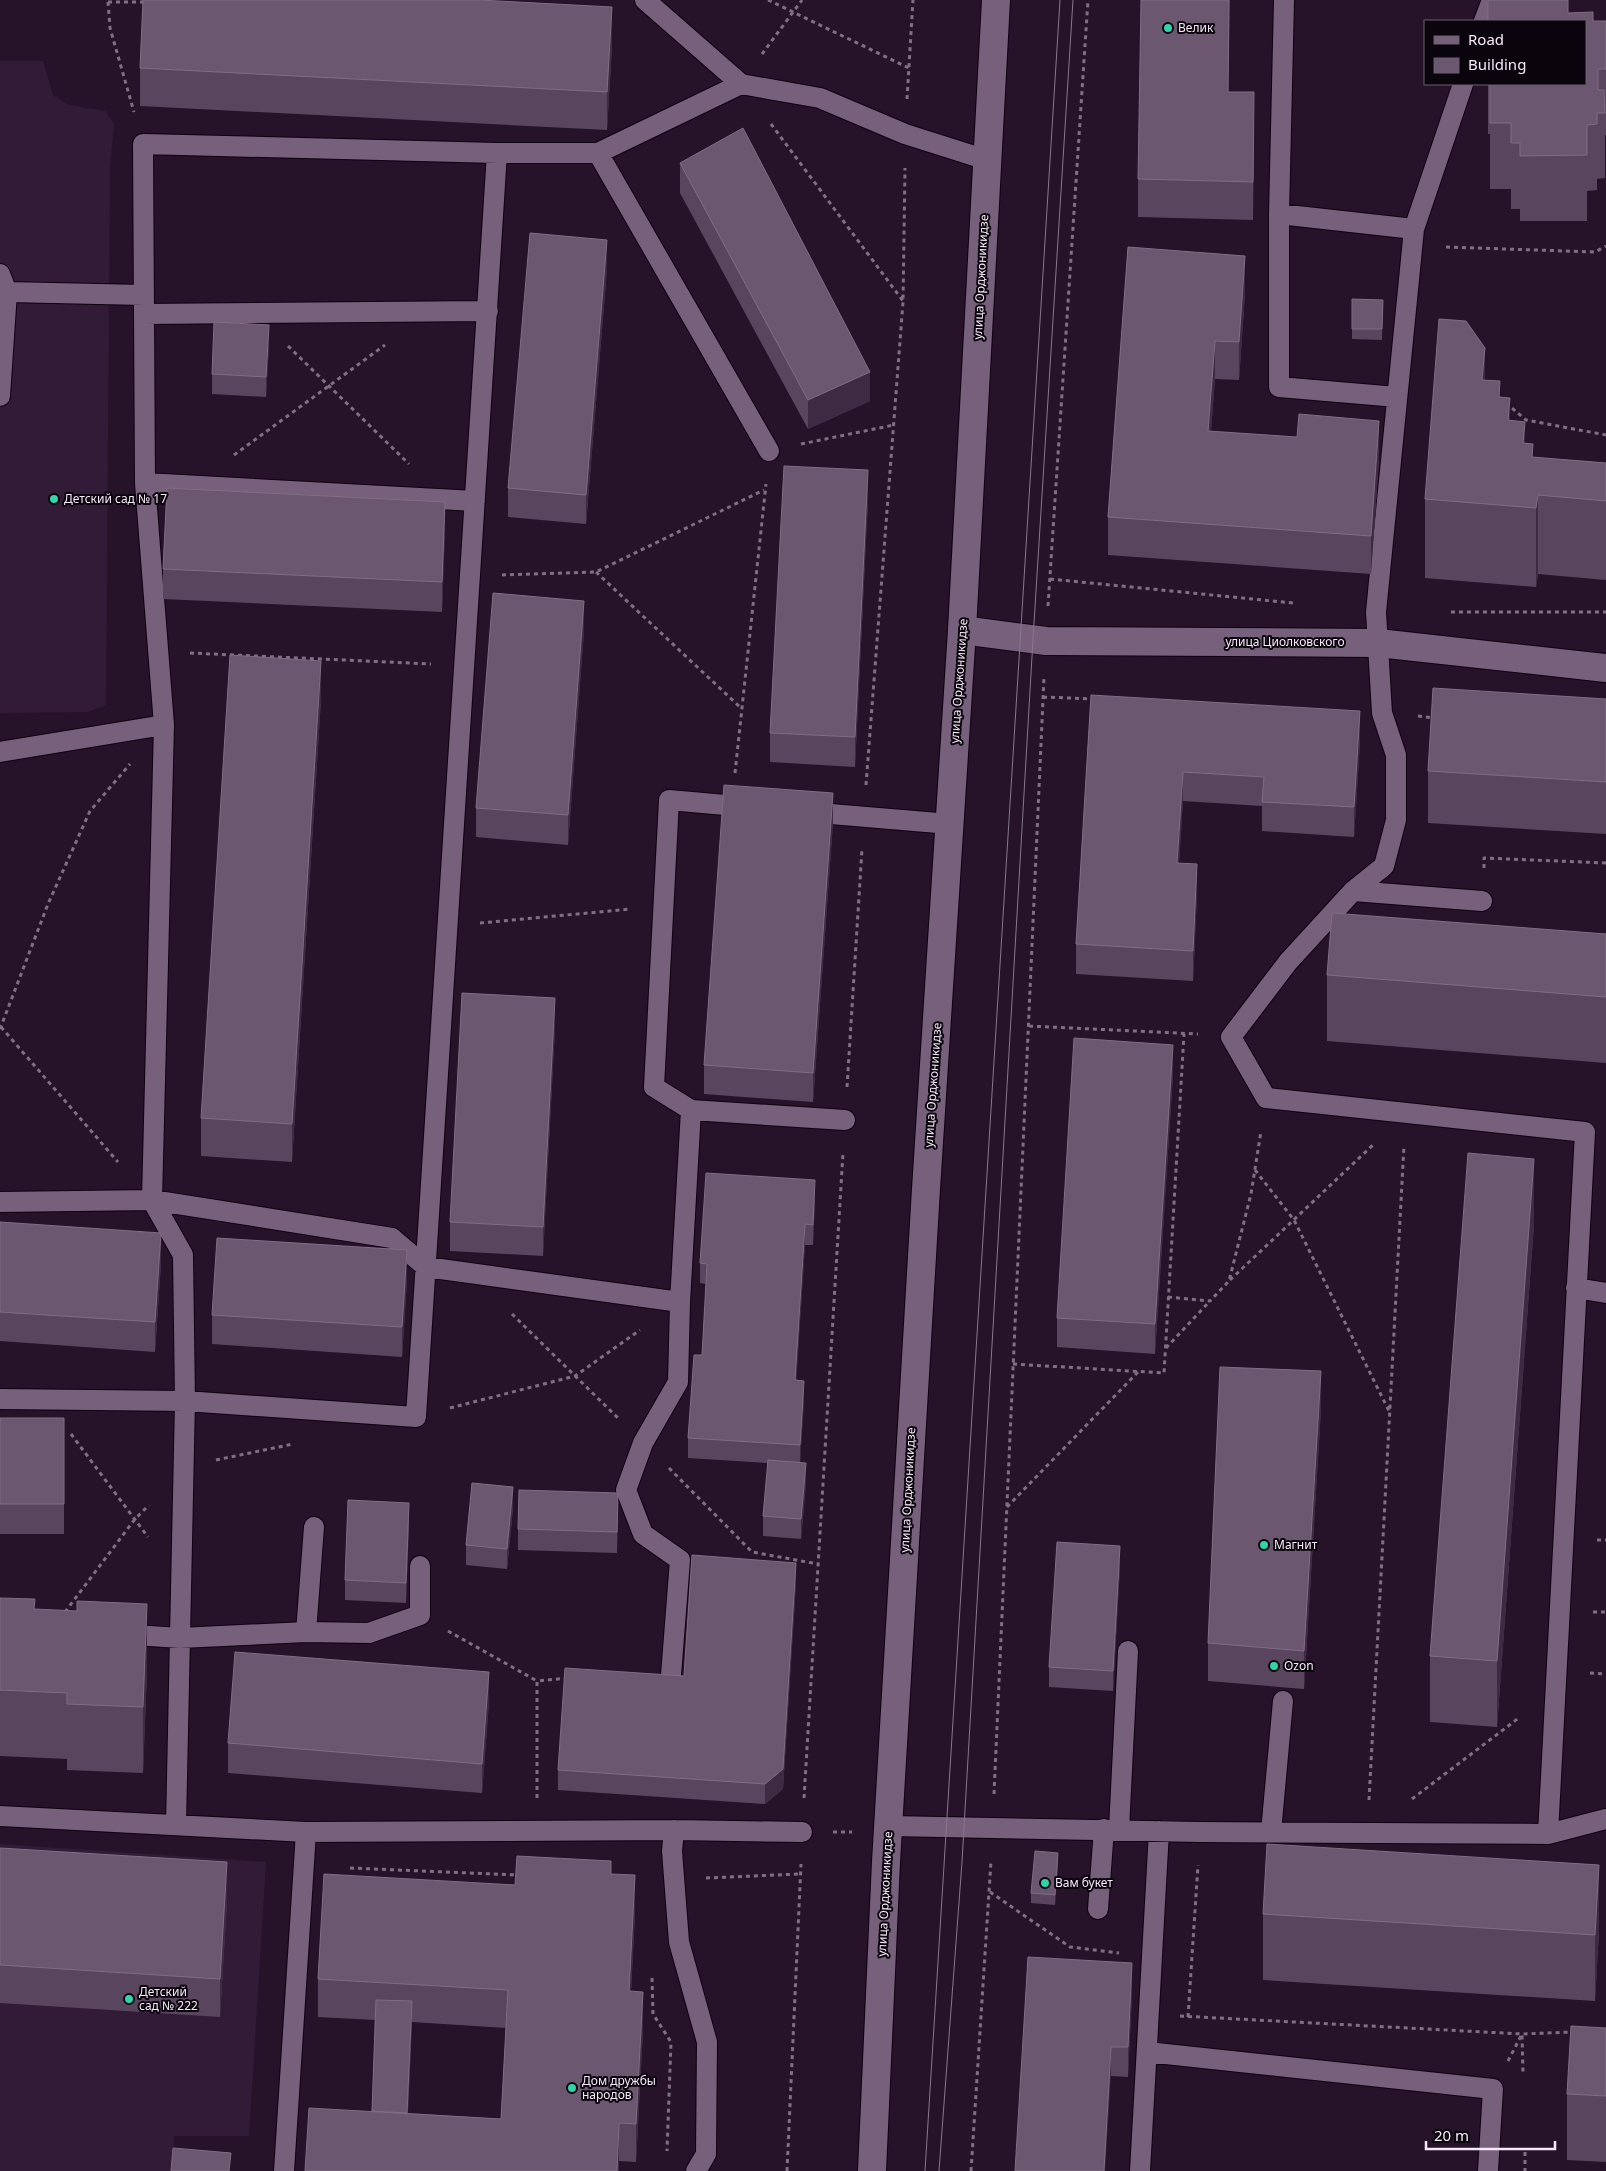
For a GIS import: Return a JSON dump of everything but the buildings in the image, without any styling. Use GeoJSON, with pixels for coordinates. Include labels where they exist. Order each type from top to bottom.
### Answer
{"type":"FeatureCollection","features":[{"type":"Feature","properties":{"kind":"main road","name":"улица Орджоникидзе"},"geometry":{"type":"LineString","coordinates":[[872,2171],[886,1862],[925,1199],[962,630],[996,0]]}},
{"type":"Feature","properties":{"kind":"main road","name":"улица Циолковского"},"geometry":{"type":"LineString","coordinates":[[962,630],[1046,641],[1378,643],[1606,668]]}},
{"type":"Feature","properties":{"kind":"lane"},"geometry":{"type":"LineString","coordinates":[[645,0],[741,84],[820,98],[905,134],[988,160]]}},
{"type":"Feature","properties":{"kind":"lane"},"geometry":{"type":"LineString","coordinates":[[1284,0],[1279,214],[1280,388],[1397,397]]}},
{"type":"Feature","properties":{"kind":"lane"},"geometry":{"type":"LineString","coordinates":[[176,1825],[185,1401],[182,1255],[152,1200],[164,724],[146,483],[143,144],[498,153],[598,153],[741,84]]}},
{"type":"Feature","properties":{"kind":"lane"},"geometry":{"type":"LineString","coordinates":[[1463,85],[1413,236],[1376,612],[1382,713],[1396,755],[1396,820],[1384,866],[1353,891],[1288,962],[1231,1037],[1266,1098],[1584,1132],[1548,1834]]}},
{"type":"Feature","properties":{"kind":"lane"},"geometry":{"type":"LineString","coordinates":[[0,1399],[185,1401],[416,1417],[498,153]]}},
{"type":"Feature","properties":{"kind":"lane"},"geometry":{"type":"LineString","coordinates":[[598,153],[769,451]]}},
{"type":"Feature","properties":{"kind":"lane"},"geometry":{"type":"LineString","coordinates":[[1279,214],[1413,236]]}},
{"type":"Feature","properties":{"kind":"lane"},"geometry":{"type":"LineString","coordinates":[[0,396],[4,283],[144,305],[254,313],[488,311]]}},
{"type":"Feature","properties":{"kind":"lane"},"geometry":{"type":"LineString","coordinates":[[146,483],[475,501]]}},
{"type":"Feature","properties":{"kind":"lane"},"geometry":{"type":"LineString","coordinates":[[0,752],[164,724]]}},
{"type":"Feature","properties":{"kind":"lane"},"geometry":{"type":"LineString","coordinates":[[845,1120],[691,1110],[654,1087],[669,800],[950,824]]}},
{"type":"Feature","properties":{"kind":"lane"},"geometry":{"type":"LineString","coordinates":[[1353,891],[1482,901]]}},
{"type":"Feature","properties":{"kind":"lane"},"geometry":{"type":"LineString","coordinates":[[671,1675],[680,1560],[643,1534],[626,1490],[643,1443],[678,1382],[680,1302],[691,1110]]}},
{"type":"Feature","properties":{"kind":"lane"},"geometry":{"type":"LineString","coordinates":[[0,1202],[152,1200],[392,1238],[426,1267],[680,1302]]}},
{"type":"Feature","properties":{"kind":"lane"},"geometry":{"type":"LineString","coordinates":[[1576,1288],[1606,1293]]}},
{"type":"Feature","properties":{"kind":"lane"},"geometry":{"type":"LineString","coordinates":[[306,1632],[314,1527]]}},
{"type":"Feature","properties":{"kind":"lane"},"geometry":{"type":"LineString","coordinates":[[101,1633],[180,1638],[306,1632],[369,1633],[420,1615],[420,1566]]}},
{"type":"Feature","properties":{"kind":"lane"},"geometry":{"type":"LineString","coordinates":[[1098,1908],[1111,1829],[1128,1651]]}},
{"type":"Feature","properties":{"kind":"lane"},"geometry":{"type":"LineString","coordinates":[[1271,1832],[1283,1701]]}},
{"type":"Feature","properties":{"kind":"lane"},"geometry":{"type":"LineString","coordinates":[[0,1816],[306,1832],[674,1830],[802,1832]]}},
{"type":"Feature","properties":{"kind":"lane"},"geometry":{"type":"LineString","coordinates":[[889,1826],[1200,1832],[1548,1834],[1606,1819]]}},
{"type":"Feature","properties":{"kind":"lane"},"geometry":{"type":"LineString","coordinates":[[674,1830],[672,1852],[679,1942],[708,2042],[706,2154],[696,2171]]}},
{"type":"Feature","properties":{"kind":"lane"},"geometry":{"type":"LineString","coordinates":[[1140,2171],[1159,1831]]}},
{"type":"Feature","properties":{"kind":"lane"},"geometry":{"type":"LineString","coordinates":[[284,2171],[302,1866],[306,1832]]}},
{"type":"Feature","properties":{"kind":"lane"},"geometry":{"type":"LineString","coordinates":[[1147,2052],[1493,2089],[1488,2171]]}},
{"type":"Feature","properties":{"kind":"path"},"geometry":{"type":"LineString","coordinates":[[768,0],[909,68]]}},
{"type":"Feature","properties":{"kind":"path"},"geometry":{"type":"LineString","coordinates":[[802,0],[741,84],[903,302]]}},
{"type":"Feature","properties":{"kind":"path"},"geometry":{"type":"LineString","coordinates":[[787,2171],[802,1832],[845,1120],[864,816],[903,302],[905,134],[913,0]]}},
{"type":"Feature","properties":{"kind":"path"},"geometry":{"type":"LineString","coordinates":[[971,2171],[990,1891],[1046,641],[1088,0]]}},
{"type":"Feature","properties":{"kind":"path"},"geometry":{"type":"LineString","coordinates":[[143,144],[110,28],[108,1],[156,2]]}},
{"type":"Feature","properties":{"kind":"path"},"geometry":{"type":"LineString","coordinates":[[1413,236],[1437,247],[1595,252],[1606,246]]}},
{"type":"Feature","properties":{"kind":"path"},"geometry":{"type":"LineString","coordinates":[[191,486],[432,311]]}},
{"type":"Feature","properties":{"kind":"path"},"geometry":{"type":"LineString","coordinates":[[254,313],[445,499]]}},
{"type":"Feature","properties":{"kind":"path"},"geometry":{"type":"LineString","coordinates":[[1505,402],[1526,420],[1606,435]]}},
{"type":"Feature","properties":{"kind":"path"},"geometry":{"type":"LineString","coordinates":[[732,806],[769,451],[894,425]]}},
{"type":"Feature","properties":{"kind":"path"},"geometry":{"type":"LineString","coordinates":[[470,576],[596,572],[765,490]]}},
{"type":"Feature","properties":{"kind":"path"},"geometry":{"type":"LineString","coordinates":[[596,572],[742,708]]}},
{"type":"Feature","properties":{"kind":"path"},"geometry":{"type":"LineString","coordinates":[[1050,579],[1296,604]]}},
{"type":"Feature","properties":{"kind":"path"},"geometry":{"type":"LineString","coordinates":[[1443,612],[1606,612]]}},
{"type":"Feature","properties":{"kind":"path"},"geometry":{"type":"LineString","coordinates":[[158,652],[464,666]]}},
{"type":"Feature","properties":{"kind":"path"},"geometry":{"type":"LineString","coordinates":[[1043,697],[1103,700]]}},
{"type":"Feature","properties":{"kind":"path"},"geometry":{"type":"LineString","coordinates":[[1382,713],[1440,718]]}},
{"type":"Feature","properties":{"kind":"path"},"geometry":{"type":"LineString","coordinates":[[152,1200],[0,1027],[48,904],[90,811],[164,724]]}},
{"type":"Feature","properties":{"kind":"path"},"geometry":{"type":"LineString","coordinates":[[1482,901],[1484,858],[1606,863]]}},
{"type":"Feature","properties":{"kind":"path"},"geometry":{"type":"LineString","coordinates":[[448,926],[663,906]]}},
{"type":"Feature","properties":{"kind":"path"},"geometry":{"type":"LineString","coordinates":[[1029,1026],[1231,1037]]}},
{"type":"Feature","properties":{"kind":"path"},"geometry":{"type":"LineString","coordinates":[[1013,1364],[1164,1373],[1184,1034]]}},
{"type":"Feature","properties":{"kind":"path"},"geometry":{"type":"LineString","coordinates":[[1229,1281],[1251,1194],[1266,1098]]}},
{"type":"Feature","properties":{"kind":"path"},"geometry":{"type":"LineString","coordinates":[[1165,1349],[1229,1281],[1406,1114]]}},
{"type":"Feature","properties":{"kind":"path"},"geometry":{"type":"LineString","coordinates":[[1368,1833],[1406,1114]]}},
{"type":"Feature","properties":{"kind":"path"},"geometry":{"type":"LineString","coordinates":[[1255,1170],[1294,1220],[1390,1412]]}},
{"type":"Feature","properties":{"kind":"path"},"geometry":{"type":"LineString","coordinates":[[1168,1297],[1210,1301]]}},
{"type":"Feature","properties":{"kind":"path"},"geometry":{"type":"LineString","coordinates":[[1007,1507],[1138,1371]]}},
{"type":"Feature","properties":{"kind":"path"},"geometry":{"type":"LineString","coordinates":[[46,1399],[181,1582]]}},
{"type":"Feature","properties":{"kind":"path"},"geometry":{"type":"LineString","coordinates":[[420,1615],[537,1680],[575,1677]]}},
{"type":"Feature","properties":{"kind":"path"},"geometry":{"type":"LineString","coordinates":[[537,1680],[537,1831]]}},
{"type":"Feature","properties":{"kind":"path"},"geometry":{"type":"LineString","coordinates":[[1368,1833],[1556,1690]]}},
{"type":"Feature","properties":{"kind":"path"},"geometry":{"type":"LineString","coordinates":[[1188,2017],[1200,1832]]}},
{"type":"Feature","properties":{"kind":"path"},"geometry":{"type":"LineString","coordinates":[[302,1866],[522,1875]]}},
{"type":"Feature","properties":{"kind":"path"},"geometry":{"type":"LineString","coordinates":[[674,1880],[800,1874]]}},
{"type":"Feature","properties":{"kind":"path"},"geometry":{"type":"LineString","coordinates":[[990,1891],[1070,1947],[1152,1957]]}},
{"type":"Feature","properties":{"kind":"path"},"geometry":{"type":"LineString","coordinates":[[652,1976],[652,2014],[671,2042],[667,2155]]}},
{"type":"Feature","properties":{"kind":"path"},"geometry":{"type":"LineString","coordinates":[[1493,2089],[1522,2034],[1578,2032]]}},
{"type":"Feature","properties":{"kind":"shaded area","name":"Детский сад № 17"},"geometry":{"type":"Polygon","coordinates":[[[0,61],[43,61],[53,95],[69,105],[105,111],[114,124],[110,166],[106,705],[88,712],[0,713],[0,61]]]}},
{"type":"Feature","properties":{"kind":"shaded area","name":"Детский сад № 222"},"geometry":{"type":"Polygon","coordinates":[[[0,1844],[266,1862],[249,2136],[174,2136],[173,2171],[0,2171],[0,1844]]]}},
{"type":"Feature","properties":{"kind":"tram line"},"geometry":{"type":"LineString","coordinates":[[925,2171],[1060,0]]}},
{"type":"Feature","properties":{"kind":"tram line"},"geometry":{"type":"LineString","coordinates":[[939,2171],[962,1862],[1033,639],[1073,0]]}},
{"type":"Feature","properties":{"kind":"place","name":"Велик"},"geometry":{"type":"Point","coordinates":[1168,28]}},
{"type":"Feature","properties":{"kind":"place","name":"Детский сад № 17"},"geometry":{"type":"Point","coordinates":[54,499]}},
{"type":"Feature","properties":{"kind":"place","name":"Магнит"},"geometry":{"type":"Point","coordinates":[1264,1545]}},
{"type":"Feature","properties":{"kind":"place","name":"Ozon"},"geometry":{"type":"Point","coordinates":[1274,1666]}},
{"type":"Feature","properties":{"kind":"place","name":"Вам букет"},"geometry":{"type":"Point","coordinates":[1045,1883]}},
{"type":"Feature","properties":{"kind":"place","name":"Детский сад № 222"},"geometry":{"type":"Point","coordinates":[129,1999]}},
{"type":"Feature","properties":{"kind":"place","name":"Дом дружбы народов"},"geometry":{"type":"Point","coordinates":[572,2088]}}]}
